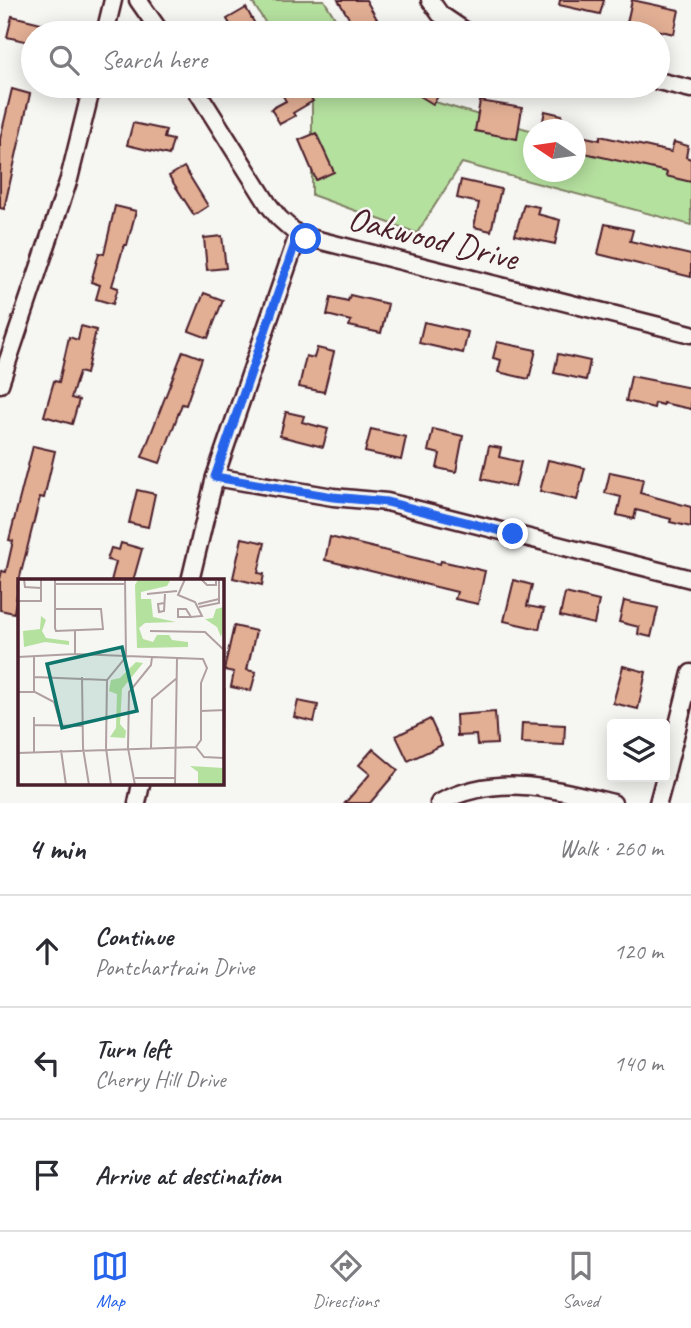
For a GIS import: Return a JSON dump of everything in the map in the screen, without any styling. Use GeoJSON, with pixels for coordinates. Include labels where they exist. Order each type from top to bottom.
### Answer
{"type":"FeatureCollection","features":[{"type":"Feature","properties":{"kind":"street"},"geometry":{"type":"LineString","coordinates":[[108,21],[113,0]]}},
{"type":"Feature","properties":{"kind":"street"},"geometry":{"type":"LineString","coordinates":[[138,0],[153,21]]}},
{"type":"Feature","properties":{"kind":"street"},"geometry":{"type":"LineString","coordinates":[[430,0],[440,14],[450,21]]}},
{"type":"Feature","properties":{"kind":"street"},"geometry":{"type":"LineString","coordinates":[[670,84],[691,89]]}},
{"type":"Feature","properties":{"kind":"street"},"geometry":{"type":"LineString","coordinates":[[0,384],[69,179],[89,98]]}},
{"type":"Feature","properties":{"kind":"street","name":"Oakwood Drive"},"geometry":{"type":"LineString","coordinates":[[202,98],[268,204],[288,228],[298,235],[691,334]]}},
{"type":"Feature","properties":{"kind":"street"},"geometry":{"type":"LineString","coordinates":[[190,579],[215,477],[298,235]]}},
{"type":"Feature","properties":{"kind":"street"},"geometry":{"type":"LineString","coordinates":[[215,477],[333,497],[387,502],[691,579]]}},
{"type":"Feature","properties":{"kind":"street"},"geometry":{"type":"LineString","coordinates":[[670,757],[691,673]]}},
{"type":"Feature","properties":{"kind":"street"},"geometry":{"type":"LineString","coordinates":[[658,803],[664,782]]}},
{"type":"Feature","properties":{"kind":"street"},"geometry":{"type":"LineString","coordinates":[[439,803],[458,794],[519,784],[613,803]]}},
{"type":"Feature","properties":{"kind":"green space"},"geometry":{"type":"Polygon","coordinates":[[[251,0],[324,0],[337,21],[264,21],[251,0]]]}},
{"type":"Feature","properties":{"kind":"green space"},"geometry":{"type":"Polygon","coordinates":[[[312,98],[430,98],[435,102],[523,128],[523,180],[462,163],[417,233],[312,195],[312,98]]]}},
{"type":"Feature","properties":{"kind":"green space"},"geometry":{"type":"Polygon","coordinates":[[[586,147],[691,178],[691,225],[532,182],[586,182],[586,147]]]}},
{"type":"Feature","properties":{"kind":"building"},"geometry":{"type":"Polygon","coordinates":[[[338,0],[366,0],[378,21],[351,21],[338,0]]]}},
{"type":"Feature","properties":{"kind":"building"},"geometry":{"type":"Polygon","coordinates":[[[560,0],[604,0],[600,14],[559,5],[560,0]]]}},
{"type":"Feature","properties":{"kind":"building"},"geometry":{"type":"Polygon","coordinates":[[[632,0],[679,10],[674,34],[670,33],[670,21],[627,21],[632,0]]]}},
{"type":"Feature","properties":{"kind":"building"},"geometry":{"type":"Polygon","coordinates":[[[246,8],[253,21],[228,21],[227,19],[246,8]]]}},
{"type":"Feature","properties":{"kind":"building"},"geometry":{"type":"Polygon","coordinates":[[[12,16],[33,21],[21,21],[21,40],[7,37],[12,16]]]}},
{"type":"Feature","properties":{"kind":"building"},"geometry":{"type":"Polygon","coordinates":[[[12,89],[21,92],[21,98],[29,98],[4,209],[0,208],[0,139],[12,89]]]}},
{"type":"Feature","properties":{"kind":"building"},"geometry":{"type":"Polygon","coordinates":[[[284,98],[311,98],[313,101],[280,124],[271,109],[286,101],[284,98]]]}},
{"type":"Feature","properties":{"kind":"building"},"geometry":{"type":"Polygon","coordinates":[[[423,98],[437,98],[433,104],[423,98]]]}},
{"type":"Feature","properties":{"kind":"building"},"geometry":{"type":"Polygon","coordinates":[[[480,101],[522,108],[517,139],[475,131],[480,101]]]}},
{"type":"Feature","properties":{"kind":"building"},"geometry":{"type":"Polygon","coordinates":[[[545,111],[562,115],[561,119],[543,119],[545,111]]]}},
{"type":"Feature","properties":{"kind":"building"},"geometry":{"type":"Polygon","coordinates":[[[133,123],[166,130],[164,138],[173,140],[169,155],[127,145],[133,123]]]}},
{"type":"Feature","properties":{"kind":"building"},"geometry":{"type":"Polygon","coordinates":[[[316,133],[334,172],[316,180],[299,140],[316,133]]]}},
{"type":"Feature","properties":{"kind":"building"},"geometry":{"type":"Polygon","coordinates":[[[600,136],[671,152],[674,142],[688,146],[686,157],[691,159],[691,182],[666,176],[667,172],[586,153],[586,137],[600,140],[600,136]]]}},
{"type":"Feature","properties":{"kind":"building"},"geometry":{"type":"Polygon","coordinates":[[[184,167],[208,206],[194,215],[169,176],[184,167]]]}},
{"type":"Feature","properties":{"kind":"building"},"geometry":{"type":"Polygon","coordinates":[[[461,180],[501,189],[491,231],[474,227],[479,203],[457,198],[461,180]]]}},
{"type":"Feature","properties":{"kind":"building"},"geometry":{"type":"Polygon","coordinates":[[[524,204],[539,207],[537,214],[560,220],[555,244],[515,235],[524,204]]]}},
{"type":"Feature","properties":{"kind":"building"},"geometry":{"type":"Polygon","coordinates":[[[115,206],[136,211],[112,286],[118,288],[113,304],[96,299],[100,285],[91,282],[99,253],[104,254],[115,206]]]}},
{"type":"Feature","properties":{"kind":"building"},"geometry":{"type":"Polygon","coordinates":[[[605,224],[633,230],[630,241],[691,255],[691,277],[598,254],[605,224]]]}},
{"type":"Feature","properties":{"kind":"building"},"geometry":{"type":"Polygon","coordinates":[[[222,236],[226,268],[207,270],[204,238],[222,236]]]}},
{"type":"Feature","properties":{"kind":"building"},"geometry":{"type":"Polygon","coordinates":[[[204,293],[223,300],[208,338],[189,331],[204,293]]]}},
{"type":"Feature","properties":{"kind":"building"},"geometry":{"type":"Polygon","coordinates":[[[350,295],[388,304],[381,333],[349,326],[351,321],[327,315],[331,297],[348,301],[350,295]]]}},
{"type":"Feature","properties":{"kind":"building"},"geometry":{"type":"Polygon","coordinates":[[[424,322],[468,332],[463,353],[419,343],[424,322]]]}},
{"type":"Feature","properties":{"kind":"building"},"geometry":{"type":"Polygon","coordinates":[[[81,326],[96,330],[86,374],[79,372],[71,398],[79,400],[72,424],[44,416],[54,381],[59,382],[69,337],[78,340],[81,326]]]}},
{"type":"Feature","properties":{"kind":"building"},"geometry":{"type":"Polygon","coordinates":[[[497,342],[536,350],[529,379],[498,372],[501,360],[493,358],[497,342]]]}},
{"type":"Feature","properties":{"kind":"building"},"geometry":{"type":"Polygon","coordinates":[[[317,348],[334,352],[324,392],[299,387],[306,356],[314,358],[317,348]]]}},
{"type":"Feature","properties":{"kind":"building"},"geometry":{"type":"Polygon","coordinates":[[[183,351],[202,358],[186,405],[182,404],[160,463],[142,457],[183,351]]]}},
{"type":"Feature","properties":{"kind":"building"},"geometry":{"type":"Polygon","coordinates":[[[558,354],[590,361],[586,380],[554,373],[558,354]]]}},
{"type":"Feature","properties":{"kind":"building"},"geometry":{"type":"Polygon","coordinates":[[[631,376],[691,388],[691,409],[663,403],[655,403],[654,408],[626,401],[631,376]]]}},
{"type":"Feature","properties":{"kind":"building"},"geometry":{"type":"Polygon","coordinates":[[[286,412],[304,416],[302,422],[328,429],[323,447],[280,436],[286,412]]]}},
{"type":"Feature","properties":{"kind":"building"},"geometry":{"type":"Polygon","coordinates":[[[371,429],[406,437],[401,460],[365,452],[371,429]]]}},
{"type":"Feature","properties":{"kind":"building"},"geometry":{"type":"Polygon","coordinates":[[[433,429],[463,436],[456,472],[437,468],[440,454],[428,451],[433,429]]]}},
{"type":"Feature","properties":{"kind":"building"},"geometry":{"type":"Polygon","coordinates":[[[33,446],[55,451],[44,498],[40,497],[18,579],[14,613],[0,610],[0,579],[2,571],[6,572],[13,541],[9,540],[33,446]]]}},
{"type":"Feature","properties":{"kind":"building"},"geometry":{"type":"Polygon","coordinates":[[[489,446],[501,448],[499,457],[521,462],[515,487],[482,479],[489,446]]]}},
{"type":"Feature","properties":{"kind":"building"},"geometry":{"type":"Polygon","coordinates":[[[548,460],[585,468],[577,500],[540,491],[548,460]]]}},
{"type":"Feature","properties":{"kind":"building"},"geometry":{"type":"Polygon","coordinates":[[[610,472],[643,479],[640,493],[691,507],[691,527],[636,510],[634,519],[617,515],[621,497],[605,493],[610,472]]]}},
{"type":"Feature","properties":{"kind":"building"},"geometry":{"type":"Polygon","coordinates":[[[137,490],[155,494],[148,527],[129,523],[137,490]]]}},
{"type":"Feature","properties":{"kind":"building"},"geometry":{"type":"Polygon","coordinates":[[[330,537],[440,564],[441,561],[485,571],[478,604],[455,599],[457,592],[325,560],[330,537]]]}},
{"type":"Feature","properties":{"kind":"building"},"geometry":{"type":"Polygon","coordinates":[[[242,538],[265,543],[258,573],[264,574],[262,585],[233,578],[242,538]]]}},
{"type":"Feature","properties":{"kind":"building"},"geometry":{"type":"Polygon","coordinates":[[[121,543],[142,549],[134,579],[112,579],[116,562],[107,560],[111,548],[119,550],[121,543]]]}},
{"type":"Feature","properties":{"kind":"building"},"geometry":{"type":"Polygon","coordinates":[[[514,580],[532,585],[527,606],[544,609],[539,629],[504,621],[514,580]]]}},
{"type":"Feature","properties":{"kind":"building"},"geometry":{"type":"Polygon","coordinates":[[[565,593],[599,601],[594,624],[560,616],[565,593]]]}},
{"type":"Feature","properties":{"kind":"building"},"geometry":{"type":"Polygon","coordinates":[[[624,601],[658,608],[651,637],[638,634],[639,627],[619,622],[624,601]]]}},
{"type":"Feature","properties":{"kind":"building"},"geometry":{"type":"Polygon","coordinates":[[[234,626],[256,631],[247,670],[256,672],[251,691],[231,687],[234,672],[224,670],[234,626]]]}},
{"type":"Feature","properties":{"kind":"building"},"geometry":{"type":"Polygon","coordinates":[[[623,666],[646,672],[638,709],[613,703],[623,666]]]}},
{"type":"Feature","properties":{"kind":"building"},"geometry":{"type":"Polygon","coordinates":[[[298,701],[318,705],[314,722],[294,717],[298,701]]]}},
{"type":"Feature","properties":{"kind":"building"},"geometry":{"type":"Polygon","coordinates":[[[495,712],[497,744],[477,745],[476,735],[457,736],[456,715],[495,712]]]}},
{"type":"Feature","properties":{"kind":"building"},"geometry":{"type":"Polygon","coordinates":[[[430,719],[442,745],[408,761],[396,736],[430,719]]]}},
{"type":"Feature","properties":{"kind":"building"},"geometry":{"type":"Polygon","coordinates":[[[522,723],[565,725],[564,745],[521,743],[522,723]]]}},
{"type":"Feature","properties":{"kind":"building"},"geometry":{"type":"Polygon","coordinates":[[[373,749],[398,770],[370,803],[345,803],[370,774],[359,765],[373,749]]]}},
{"type":"Feature","properties":{"kind":"route"},"geometry":{"type":"LineString","coordinates":[[306,239],[298,235],[215,477],[333,497],[387,502],[513,534]]}}]}
